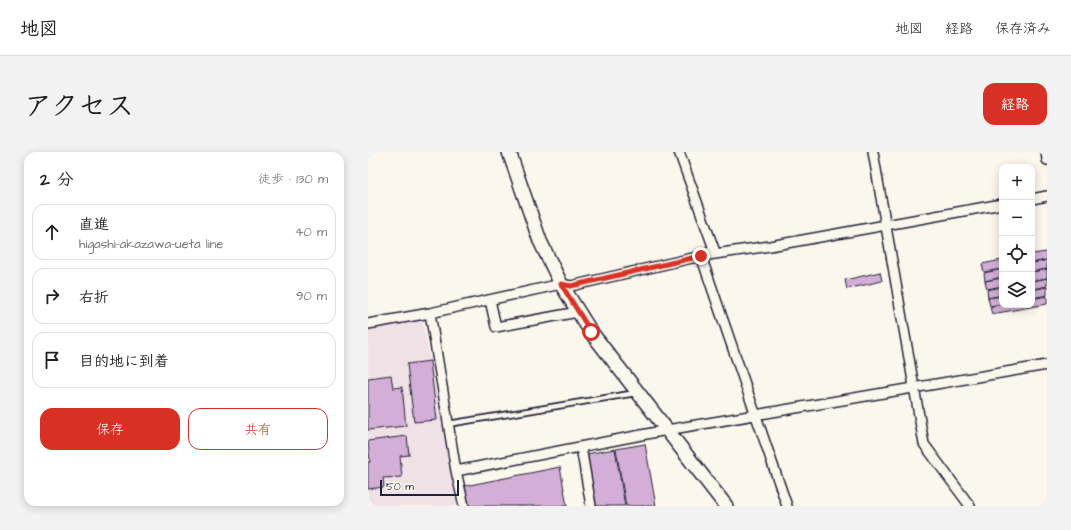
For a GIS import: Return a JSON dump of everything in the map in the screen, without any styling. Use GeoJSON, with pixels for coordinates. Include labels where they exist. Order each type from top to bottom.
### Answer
{"type":"FeatureCollection","features":[{"type":"Feature","properties":{"kind":"main road"},"geometry":{"type":"LineString","coordinates":[[509,152],[540,241],[561,284],[578,312],[591,332],[726,506]]}},
{"type":"Feature","properties":{"kind":"street"},"geometry":{"type":"LineString","coordinates":[[679,152],[714,249],[701,256]]}},
{"type":"Feature","properties":{"kind":"street"},"geometry":{"type":"LineString","coordinates":[[873,152],[887,225],[924,444],[970,506]]}},
{"type":"Feature","properties":{"kind":"street"},"geometry":{"type":"LineString","coordinates":[[1046,152],[1047,160]]}},
{"type":"Feature","properties":{"kind":"street"},"geometry":{"type":"LineString","coordinates":[[1035,198],[1047,196]]}},
{"type":"Feature","properties":{"kind":"street"},"geometry":{"type":"LineString","coordinates":[[368,324],[430,313],[561,284],[571,286],[701,256],[770,246],[999,205]]}},
{"type":"Feature","properties":{"kind":"street"},"geometry":{"type":"LineString","coordinates":[[701,256],[787,506]]}},
{"type":"Feature","properties":{"kind":"street"},"geometry":{"type":"LineString","coordinates":[[490,300],[496,327],[578,312]]}},
{"type":"Feature","properties":{"kind":"street"},"geometry":{"type":"LineString","coordinates":[[430,313],[456,471],[464,506]]}},
{"type":"Feature","properties":{"kind":"street"},"geometry":{"type":"LineString","coordinates":[[456,471],[667,430],[1047,365]]}},
{"type":"Feature","properties":{"kind":"street"},"geometry":{"type":"LineString","coordinates":[[581,447],[591,506]]}},
{"type":"Feature","properties":{"kind":"lane"},"geometry":{"type":"LineString","coordinates":[[448,424],[638,392]]}},
{"type":"Feature","properties":{"kind":"shaded area"},"geometry":{"type":"Polygon","coordinates":[[[422,318],[457,506],[368,506],[368,325],[422,318]]]}},
{"type":"Feature","properties":{"kind":"building"},"geometry":{"type":"Polygon","coordinates":[[[1047,252],[1047,260],[1035,262],[1035,254],[1047,252]]]}},
{"type":"Feature","properties":{"kind":"building"},"geometry":{"type":"Polygon","coordinates":[[[1047,260],[1047,269],[1035,271],[1035,262],[1047,260]]]}},
{"type":"Feature","properties":{"kind":"building"},"geometry":{"type":"Polygon","coordinates":[[[999,261],[999,270],[984,272],[982,264],[999,261]]]}},
{"type":"Feature","properties":{"kind":"building"},"geometry":{"type":"Polygon","coordinates":[[[1047,269],[1047,278],[1035,280],[1035,271],[1047,269]]]}},
{"type":"Feature","properties":{"kind":"building"},"geometry":{"type":"Polygon","coordinates":[[[999,270],[999,278],[985,281],[984,273],[999,270]]]}},
{"type":"Feature","properties":{"kind":"building"},"geometry":{"type":"Polygon","coordinates":[[[880,272],[882,281],[847,289],[845,280],[880,272]]]}},
{"type":"Feature","properties":{"kind":"building"},"geometry":{"type":"Polygon","coordinates":[[[1047,278],[1047,286],[1035,288],[1035,280],[1047,278]]]}},
{"type":"Feature","properties":{"kind":"building"},"geometry":{"type":"Polygon","coordinates":[[[999,279],[999,287],[987,289],[985,281],[999,279]]]}},
{"type":"Feature","properties":{"kind":"building"},"geometry":{"type":"Polygon","coordinates":[[[1047,287],[1047,295],[1035,297],[1035,289],[1047,287]]]}},
{"type":"Feature","properties":{"kind":"building"},"geometry":{"type":"Polygon","coordinates":[[[999,288],[999,296],[988,298],[987,290],[999,288]]]}},
{"type":"Feature","properties":{"kind":"building"},"geometry":{"type":"Polygon","coordinates":[[[999,296],[999,304],[990,306],[988,298],[999,296]]]}},
{"type":"Feature","properties":{"kind":"building"},"geometry":{"type":"Polygon","coordinates":[[[1047,296],[1047,304],[1035,306],[1035,298],[1047,296]]]}},
{"type":"Feature","properties":{"kind":"building"},"geometry":{"type":"Polygon","coordinates":[[[999,305],[999,308],[1025,308],[992,314],[990,307],[999,305]]]}},
{"type":"Feature","properties":{"kind":"building"},"geometry":{"type":"Polygon","coordinates":[[[430,361],[437,420],[414,422],[407,364],[430,361]]]}},
{"type":"Feature","properties":{"kind":"building"},"geometry":{"type":"Polygon","coordinates":[[[391,375],[393,388],[402,387],[406,426],[368,430],[368,378],[391,375]]]}},
{"type":"Feature","properties":{"kind":"building"},"geometry":{"type":"Polygon","coordinates":[[[407,436],[409,455],[400,456],[402,477],[383,478],[384,487],[368,489],[368,462],[370,462],[368,441],[407,436]]]}},
{"type":"Feature","properties":{"kind":"building"},"geometry":{"type":"Polygon","coordinates":[[[645,444],[656,506],[626,506],[616,449],[645,444]]]}},
{"type":"Feature","properties":{"kind":"building"},"geometry":{"type":"Polygon","coordinates":[[[615,449],[625,506],[595,506],[586,454],[615,449]]]}},
{"type":"Feature","properties":{"kind":"building"},"geometry":{"type":"Polygon","coordinates":[[[560,467],[567,506],[469,506],[465,486],[560,467]]]}},
{"type":"Feature","properties":{"kind":"route"},"geometry":{"type":"LineString","coordinates":[[591,332],[561,284],[571,286],[701,256]]}}]}
